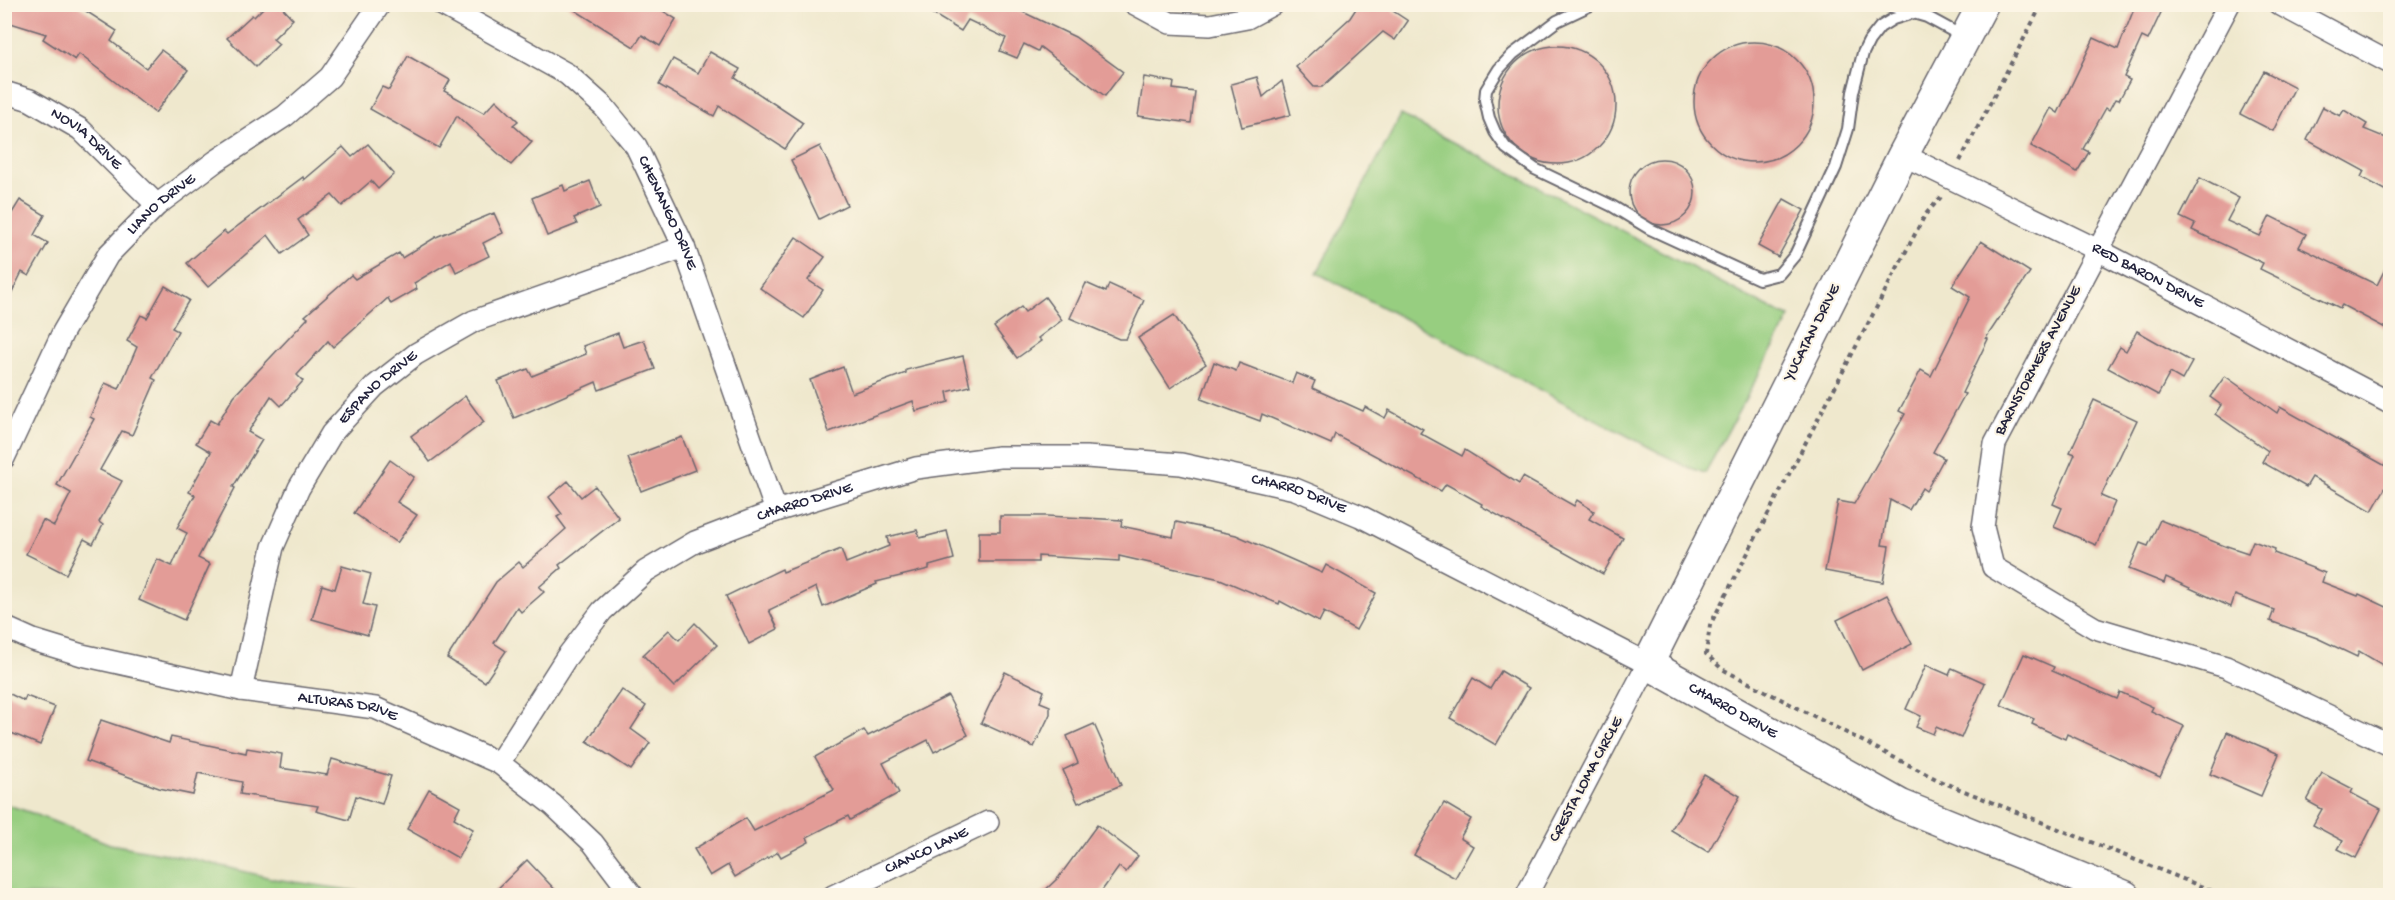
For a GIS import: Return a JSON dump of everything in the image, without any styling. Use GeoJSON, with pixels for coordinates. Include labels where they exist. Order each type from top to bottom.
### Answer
{"type":"FeatureCollection","features":[{"type":"Feature","properties":{"kind":"street","name":"LIANO DRIVE"},"geometry":{"type":"LineString","coordinates":[[4,458],[63,332],[108,255],[157,205],[216,161],[285,116],[330,77],[380,4]]}},
{"type":"Feature","properties":{"kind":"street","name":"CHENANGO DRIVE"},"geometry":{"type":"LineString","coordinates":[[441,4],[567,74],[604,107],[636,146],[684,247],[776,511]]}},
{"type":"Feature","properties":{"kind":"street"},"geometry":{"type":"LineString","coordinates":[[1135,4],[1170,23],[1210,25],[1247,18],[1273,4]]}},
{"type":"Feature","properties":{"kind":"street","name":"YUCATAN DRIVE"},"geometry":{"type":"LineString","coordinates":[[1648,664],[1903,155],[1983,4]]}},
{"type":"Feature","properties":{"kind":"street","name":"BARNSTORMERS AVENUE"},"geometry":{"type":"LineString","coordinates":[[2229,4],[1995,444],[1983,527],[1993,567],[2095,628],[2226,667],[2391,745]]}},
{"type":"Feature","properties":{"kind":"street"},"geometry":{"type":"LineString","coordinates":[[2279,4],[2391,63]]}},
{"type":"Feature","properties":{"kind":"street","name":"NOVIA DRIVE"},"geometry":{"type":"LineString","coordinates":[[4,92],[30,100],[81,129],[157,205]]}},
{"type":"Feature","properties":{"kind":"street","name":"RED BARON DRIVE"},"geometry":{"type":"LineString","coordinates":[[1903,155],[2098,250],[2391,402]]}},
{"type":"Feature","properties":{"kind":"street","name":"ESPANO DRIVE"},"geometry":{"type":"LineString","coordinates":[[241,690],[273,547],[299,488],[332,433],[375,386],[416,354],[474,321],[684,247]]}},
{"type":"Feature","properties":{"kind":"street","name":"CHARRO DRIVE"},"geometry":{"type":"LineString","coordinates":[[499,763],[566,658],[602,611],[646,570],[695,542],[776,511],[916,468],[999,457],[1086,457],[1181,464],[1295,489],[1338,507],[1648,664],[1901,805],[2125,896]]}},
{"type":"Feature","properties":{"kind":"street","name":"ALTURAS DRIVE"},"geometry":{"type":"LineString","coordinates":[[4,627],[33,640],[82,655],[241,690],[375,708],[499,763],[554,805],[593,843],[633,896]]}},
{"type":"Feature","properties":{"kind":"street","name":"CRESTA LOMA CIRCLE"},"geometry":{"type":"LineString","coordinates":[[1526,896],[1648,664]]}},
{"type":"Feature","properties":{"kind":"street","name":"CIANCO LANE"},"geometry":{"type":"LineString","coordinates":[[833,896],[988,822]]}},
{"type":"Feature","properties":{"kind":"lane"},"geometry":{"type":"LineString","coordinates":[[1593,4],[1557,21],[1513,54],[1499,69],[1486,90],[1485,100],[1495,132],[1506,148],[1535,168],[1612,206],[1650,229],[1759,279],[1779,274],[1795,255],[1836,167],[1848,129],[1853,92],[1863,53],[1869,41],[1880,27],[1893,19],[1913,13]]}},
{"type":"Feature","properties":{"kind":"lane"},"geometry":{"type":"LineString","coordinates":[[1882,4],[1913,13],[1965,38]]}},
{"type":"Feature","properties":{"kind":"path"},"geometry":{"type":"LineString","coordinates":[[2042,4],[1938,203],[1925,215],[1710,625],[1706,654],[1722,669],[1942,782],[2225,896]]}},
{"type":"Feature","properties":{"kind":"green space"},"geometry":{"type":"Polygon","coordinates":[[[1401,115],[1790,317],[1705,473],[1685,466],[1317,273],[1401,115]]]}},
{"type":"Feature","properties":{"kind":"green space"},"geometry":{"type":"Polygon","coordinates":[[[5,804],[110,844],[189,858],[275,879],[383,895],[5,895],[5,804]]]}},
{"type":"Feature","properties":{"kind":"building"},"geometry":{"type":"Polygon","coordinates":[[[4,4],[75,4],[117,31],[111,41],[146,68],[161,50],[188,70],[155,113],[79,54],[75,60],[43,39],[46,34],[4,21],[4,4]]]}},
{"type":"Feature","properties":{"kind":"building"},"geometry":{"type":"Polygon","coordinates":[[[267,4],[279,4],[293,19],[273,39],[279,44],[256,67],[227,38],[267,4]]]}},
{"type":"Feature","properties":{"kind":"building"},"geometry":{"type":"Polygon","coordinates":[[[565,4],[652,4],[676,19],[660,46],[642,35],[634,47],[565,4]]]}},
{"type":"Feature","properties":{"kind":"building"},"geometry":{"type":"Polygon","coordinates":[[[916,4],[1006,4],[1075,37],[1123,72],[1105,96],[1040,47],[1038,51],[1024,44],[1017,58],[1000,51],[1006,38],[968,20],[961,31],[916,4]]]}},
{"type":"Feature","properties":{"kind":"building"},"geometry":{"type":"Polygon","coordinates":[[[1359,4],[1397,4],[1393,11],[1408,21],[1395,40],[1383,32],[1322,87],[1314,87],[1296,67],[1350,18],[1359,4]]]}},
{"type":"Feature","properties":{"kind":"building"},"geometry":{"type":"Polygon","coordinates":[[[2136,4],[2165,4],[2148,40],[2142,37],[2124,77],[2130,80],[2119,100],[2115,99],[2109,110],[2106,108],[2083,149],[2089,152],[2077,172],[2031,146],[2051,108],[2058,113],[2094,38],[2118,49],[2136,4]]]}},
{"type":"Feature","properties":{"kind":"building"},"geometry":{"type":"Polygon","coordinates":[[[1754,42],[1777,47],[1796,60],[1809,79],[1814,102],[1809,125],[1796,144],[1777,157],[1754,162],[1731,157],[1712,144],[1699,125],[1694,102],[1699,79],[1712,60],[1731,47],[1754,42]]]}},
{"type":"Feature","properties":{"kind":"building"},"geometry":{"type":"Polygon","coordinates":[[[1557,46],[1580,50],[1599,63],[1612,82],[1616,105],[1612,128],[1599,147],[1580,160],[1557,164],[1534,160],[1515,147],[1502,128],[1498,105],[1502,82],[1515,63],[1534,50],[1557,46]]]}},
{"type":"Feature","properties":{"kind":"building"},"geometry":{"type":"Polygon","coordinates":[[[710,52],[740,69],[735,78],[803,123],[785,149],[719,106],[714,116],[659,85],[673,59],[698,73],[710,52]]]}},
{"type":"Feature","properties":{"kind":"building"},"geometry":{"type":"Polygon","coordinates":[[[408,56],[450,80],[444,91],[484,113],[496,100],[518,121],[513,125],[532,142],[511,165],[457,116],[439,148],[370,109],[382,87],[389,90],[408,56]]]}},
{"type":"Feature","properties":{"kind":"building"},"geometry":{"type":"Polygon","coordinates":[[[2264,71],[2295,87],[2273,131],[2240,114],[2264,71]]]}},
{"type":"Feature","properties":{"kind":"building"},"geometry":{"type":"Polygon","coordinates":[[[1144,77],[1174,82],[1173,89],[1195,92],[1191,123],[1138,116],[1144,77]]]}},
{"type":"Feature","properties":{"kind":"building"},"geometry":{"type":"Polygon","coordinates":[[[1257,77],[1263,97],[1282,81],[1291,115],[1242,127],[1231,84],[1257,77]]]}},
{"type":"Feature","properties":{"kind":"building"},"geometry":{"type":"Polygon","coordinates":[[[2323,107],[2340,116],[2344,110],[2367,124],[2364,129],[2391,140],[2391,193],[2361,177],[2364,171],[2307,140],[2323,107]]]}},
{"type":"Feature","properties":{"kind":"building"},"geometry":{"type":"Polygon","coordinates":[[[368,144],[394,174],[378,189],[371,181],[342,206],[332,195],[298,220],[308,235],[282,254],[268,235],[208,287],[187,263],[224,231],[227,234],[303,177],[304,180],[343,147],[352,157],[368,144]]]}},
{"type":"Feature","properties":{"kind":"building"},"geometry":{"type":"Polygon","coordinates":[[[820,146],[847,205],[819,219],[791,160],[820,146]]]}},
{"type":"Feature","properties":{"kind":"building"},"geometry":{"type":"Polygon","coordinates":[[[1662,159],[1674,162],[1685,169],[1692,180],[1695,192],[1692,204],[1685,215],[1674,222],[1662,225],[1650,222],[1639,215],[1632,204],[1629,192],[1632,180],[1639,169],[1650,162],[1662,159]]]}},
{"type":"Feature","properties":{"kind":"building"},"geometry":{"type":"Polygon","coordinates":[[[2200,178],[2239,198],[2227,221],[2260,236],[2270,216],[2306,234],[2299,247],[2377,285],[2391,257],[2391,331],[2342,305],[2340,308],[2260,269],[2263,263],[2192,230],[2195,224],[2180,217],[2200,178]]]}},
{"type":"Feature","properties":{"kind":"building"},"geometry":{"type":"Polygon","coordinates":[[[590,181],[600,207],[574,218],[577,224],[547,236],[532,198],[563,185],[565,191],[590,181]]]}},
{"type":"Feature","properties":{"kind":"building"},"geometry":{"type":"Polygon","coordinates":[[[1784,199],[1804,210],[1778,257],[1758,246],[1784,199]]]}},
{"type":"Feature","properties":{"kind":"building"},"geometry":{"type":"Polygon","coordinates":[[[20,200],[45,215],[34,235],[48,243],[29,276],[22,272],[4,308],[4,226],[20,200]]]}},
{"type":"Feature","properties":{"kind":"building"},"geometry":{"type":"Polygon","coordinates":[[[494,213],[503,233],[483,243],[489,256],[456,272],[451,261],[414,283],[417,289],[391,304],[388,298],[333,347],[328,341],[297,375],[303,381],[281,406],[271,396],[248,432],[262,440],[233,487],[235,488],[198,558],[210,564],[184,620],[139,600],[157,559],[172,566],[187,533],[177,528],[195,495],[189,492],[211,452],[196,443],[210,420],[217,424],[234,396],[308,318],[305,316],[351,275],[355,279],[399,253],[402,258],[436,237],[494,213]]]}},
{"type":"Feature","properties":{"kind":"building"},"geometry":{"type":"Polygon","coordinates":[[[796,237],[825,257],[808,280],[823,290],[804,318],[760,288],[796,237]]]}},
{"type":"Feature","properties":{"kind":"building"},"geometry":{"type":"Polygon","coordinates":[[[1981,241],[2030,272],[1986,338],[1988,339],[1962,393],[1965,394],[1933,452],[1944,458],[1926,491],[1922,488],[1909,510],[1890,500],[1882,545],[1889,546],[1883,582],[1825,571],[1838,501],[1854,504],[1905,414],[1899,411],[1921,370],[1931,376],[1970,297],[1952,286],[1981,241]]]}},
{"type":"Feature","properties":{"kind":"building"},"geometry":{"type":"Polygon","coordinates":[[[1086,283],[1106,292],[1109,284],[1144,300],[1126,339],[1119,339],[1070,318],[1086,283]]]}},
{"type":"Feature","properties":{"kind":"building"},"geometry":{"type":"Polygon","coordinates":[[[165,286],[189,300],[172,328],[178,331],[152,378],[156,380],[132,435],[122,431],[100,470],[122,481],[99,522],[103,525],[93,544],[84,539],[66,574],[26,554],[43,520],[54,526],[71,493],[57,485],[94,419],[90,417],[105,383],[119,389],[137,347],[127,341],[141,315],[147,318],[165,286]]]}},
{"type":"Feature","properties":{"kind":"building"},"geometry":{"type":"Polygon","coordinates":[[[1045,297],[1062,320],[1038,338],[1041,341],[1017,358],[994,327],[1021,307],[1025,312],[1045,297]]]}},
{"type":"Feature","properties":{"kind":"building"},"geometry":{"type":"Polygon","coordinates":[[[1174,315],[1206,364],[1170,388],[1138,338],[1174,315]]]}},
{"type":"Feature","properties":{"kind":"building"},"geometry":{"type":"Polygon","coordinates":[[[2137,331],[2192,362],[2182,380],[2170,373],[2158,395],[2108,368],[2120,347],[2126,351],[2137,331]]]}},
{"type":"Feature","properties":{"kind":"building"},"geometry":{"type":"Polygon","coordinates":[[[618,333],[623,347],[644,340],[655,369],[599,390],[596,382],[514,418],[498,381],[528,369],[532,376],[586,354],[583,346],[618,333]]]}},
{"type":"Feature","properties":{"kind":"building"},"geometry":{"type":"Polygon","coordinates":[[[963,356],[970,386],[947,392],[949,402],[916,411],[913,401],[829,432],[810,380],[843,367],[852,393],[906,373],[906,370],[963,356]]]}},
{"type":"Feature","properties":{"kind":"building"},"geometry":{"type":"Polygon","coordinates":[[[1214,362],[1236,371],[1239,363],[1292,383],[1296,373],[1315,381],[1312,388],[1363,411],[1365,407],[1385,418],[1389,410],[1423,429],[1420,433],[1462,456],[1465,450],[1519,484],[1523,477],[1574,506],[1577,500],[1594,511],[1589,519],[1623,538],[1603,574],[1446,484],[1441,491],[1335,434],[1331,444],[1262,414],[1260,421],[1201,399],[1214,362]]]}},
{"type":"Feature","properties":{"kind":"building"},"geometry":{"type":"Polygon","coordinates":[[[2225,376],[2277,413],[2280,407],[2391,469],[2391,478],[2372,511],[2312,477],[2306,487],[2262,462],[2268,451],[2215,414],[2221,405],[2210,397],[2225,376]]]}},
{"type":"Feature","properties":{"kind":"building"},"geometry":{"type":"Polygon","coordinates":[[[465,396],[484,422],[430,462],[411,436],[465,396]]]}},
{"type":"Feature","properties":{"kind":"building"},"geometry":{"type":"Polygon","coordinates":[[[2094,400],[2137,420],[2101,496],[2115,502],[2096,545],[2054,527],[2062,508],[2053,504],[2075,454],[2070,452],[2094,400]]]}},
{"type":"Feature","properties":{"kind":"building"},"geometry":{"type":"Polygon","coordinates":[[[682,437],[695,470],[641,491],[628,458],[682,437]]]}},
{"type":"Feature","properties":{"kind":"building"},"geometry":{"type":"Polygon","coordinates":[[[390,460],[414,477],[397,502],[417,515],[397,543],[354,513],[390,460]]]}},
{"type":"Feature","properties":{"kind":"building"},"geometry":{"type":"Polygon","coordinates":[[[568,481],[581,497],[595,486],[619,518],[559,565],[561,568],[539,587],[544,592],[521,612],[517,607],[494,643],[506,651],[485,682],[447,658],[496,582],[519,562],[523,567],[566,529],[557,517],[562,514],[549,497],[568,481]]]}},
{"type":"Feature","properties":{"kind":"building"},"geometry":{"type":"Polygon","coordinates":[[[1000,516],[1122,520],[1121,526],[1173,537],[1176,522],[1236,535],[1322,573],[1326,565],[1376,593],[1356,630],[1324,612],[1319,622],[1280,601],[1279,604],[1220,579],[1119,556],[1119,561],[1038,556],[1038,562],[979,562],[979,532],[1000,532],[1000,516]]]}},
{"type":"Feature","properties":{"kind":"building"},"geometry":{"type":"Polygon","coordinates":[[[2160,520],[2248,553],[2253,541],[2275,549],[2274,553],[2325,573],[2322,582],[2358,596],[2359,594],[2391,609],[2391,670],[2359,651],[2357,657],[2317,638],[2270,621],[2274,610],[2235,595],[2231,607],[2166,577],[2164,583],[2129,569],[2140,543],[2148,546],[2160,520]]]}},
{"type":"Feature","properties":{"kind":"building"},"geometry":{"type":"Polygon","coordinates":[[[917,530],[920,538],[947,531],[954,559],[929,566],[929,569],[876,582],[877,584],[823,607],[816,587],[769,610],[778,629],[749,644],[726,596],[782,569],[783,572],[841,549],[846,563],[889,546],[887,537],[917,530]]]}},
{"type":"Feature","properties":{"kind":"building"},"geometry":{"type":"Polygon","coordinates":[[[342,566],[371,574],[363,604],[375,607],[368,635],[312,619],[322,585],[335,589],[342,566]]]}},
{"type":"Feature","properties":{"kind":"building"},"geometry":{"type":"Polygon","coordinates":[[[1887,595],[1912,644],[1862,670],[1837,620],[1887,595]]]}},
{"type":"Feature","properties":{"kind":"building"},"geometry":{"type":"Polygon","coordinates":[[[695,623],[717,645],[674,687],[643,655],[669,630],[679,640],[695,623]]]}},
{"type":"Feature","properties":{"kind":"building"},"geometry":{"type":"Polygon","coordinates":[[[2024,654],[2054,667],[2052,671],[2117,699],[2120,692],[2153,707],[2151,711],[2184,726],[2160,777],[2067,734],[2065,739],[2032,724],[2034,719],[2001,705],[2024,654]]]}},
{"type":"Feature","properties":{"kind":"building"},"geometry":{"type":"Polygon","coordinates":[[[1926,665],[1949,675],[1952,668],[1985,683],[1961,738],[1936,727],[1933,734],[1916,727],[1921,716],[1906,709],[1926,665]]]}},
{"type":"Feature","properties":{"kind":"building"},"geometry":{"type":"Polygon","coordinates":[[[1501,671],[1529,688],[1496,745],[1450,718],[1473,678],[1490,689],[1501,671]]]}},
{"type":"Feature","properties":{"kind":"building"},"geometry":{"type":"Polygon","coordinates":[[[1005,672],[1044,691],[1040,702],[1050,706],[1050,714],[1034,747],[981,723],[1005,672]]]}},
{"type":"Feature","properties":{"kind":"building"},"geometry":{"type":"Polygon","coordinates":[[[622,690],[646,706],[631,729],[650,743],[631,770],[587,741],[622,690]]]}},
{"type":"Feature","properties":{"kind":"building"},"geometry":{"type":"Polygon","coordinates":[[[4,691],[24,701],[26,696],[55,707],[40,745],[4,730],[4,691]]]}},
{"type":"Feature","properties":{"kind":"building"},"geometry":{"type":"Polygon","coordinates":[[[948,696],[968,735],[934,752],[928,740],[883,763],[899,793],[850,820],[848,816],[807,837],[809,842],[781,857],[778,852],[735,877],[728,865],[710,876],[694,849],[746,818],[754,831],[834,790],[815,757],[864,730],[868,736],[948,696]]]}},
{"type":"Feature","properties":{"kind":"building"},"geometry":{"type":"Polygon","coordinates":[[[101,720],[169,743],[171,737],[246,753],[247,748],[282,754],[280,768],[327,775],[332,759],[391,776],[382,804],[356,796],[349,820],[316,811],[318,806],[240,794],[242,782],[198,773],[193,795],[159,788],[86,761],[101,720]]]}},
{"type":"Feature","properties":{"kind":"building"},"geometry":{"type":"Polygon","coordinates":[[[1094,724],[1121,785],[1078,803],[1063,770],[1078,763],[1067,736],[1094,724]]]}},
{"type":"Feature","properties":{"kind":"building"},"geometry":{"type":"Polygon","coordinates":[[[2227,732],[2279,754],[2261,796],[2210,774],[2227,732]]]}},
{"type":"Feature","properties":{"kind":"building"},"geometry":{"type":"Polygon","coordinates":[[[2322,773],[2353,789],[2351,793],[2381,809],[2356,858],[2338,849],[2343,841],[2313,825],[2322,809],[2307,801],[2322,773]]]}},
{"type":"Feature","properties":{"kind":"building"},"geometry":{"type":"Polygon","coordinates":[[[1704,775],[1740,796],[1708,852],[1671,830],[1704,775]]]}},
{"type":"Feature","properties":{"kind":"building"},"geometry":{"type":"Polygon","coordinates":[[[429,789],[460,806],[454,818],[473,829],[458,858],[407,829],[429,789]]]}},
{"type":"Feature","properties":{"kind":"building"},"geometry":{"type":"Polygon","coordinates":[[[1444,803],[1471,819],[1460,838],[1473,846],[1455,878],[1414,855],[1444,803]]]}},
{"type":"Feature","properties":{"kind":"building"},"geometry":{"type":"Polygon","coordinates":[[[1097,825],[1138,856],[1126,872],[1119,867],[1098,896],[1039,896],[1059,877],[1097,825]]]}},
{"type":"Feature","properties":{"kind":"building"},"geometry":{"type":"Polygon","coordinates":[[[527,860],[561,896],[490,896],[527,860]]]}}]}
